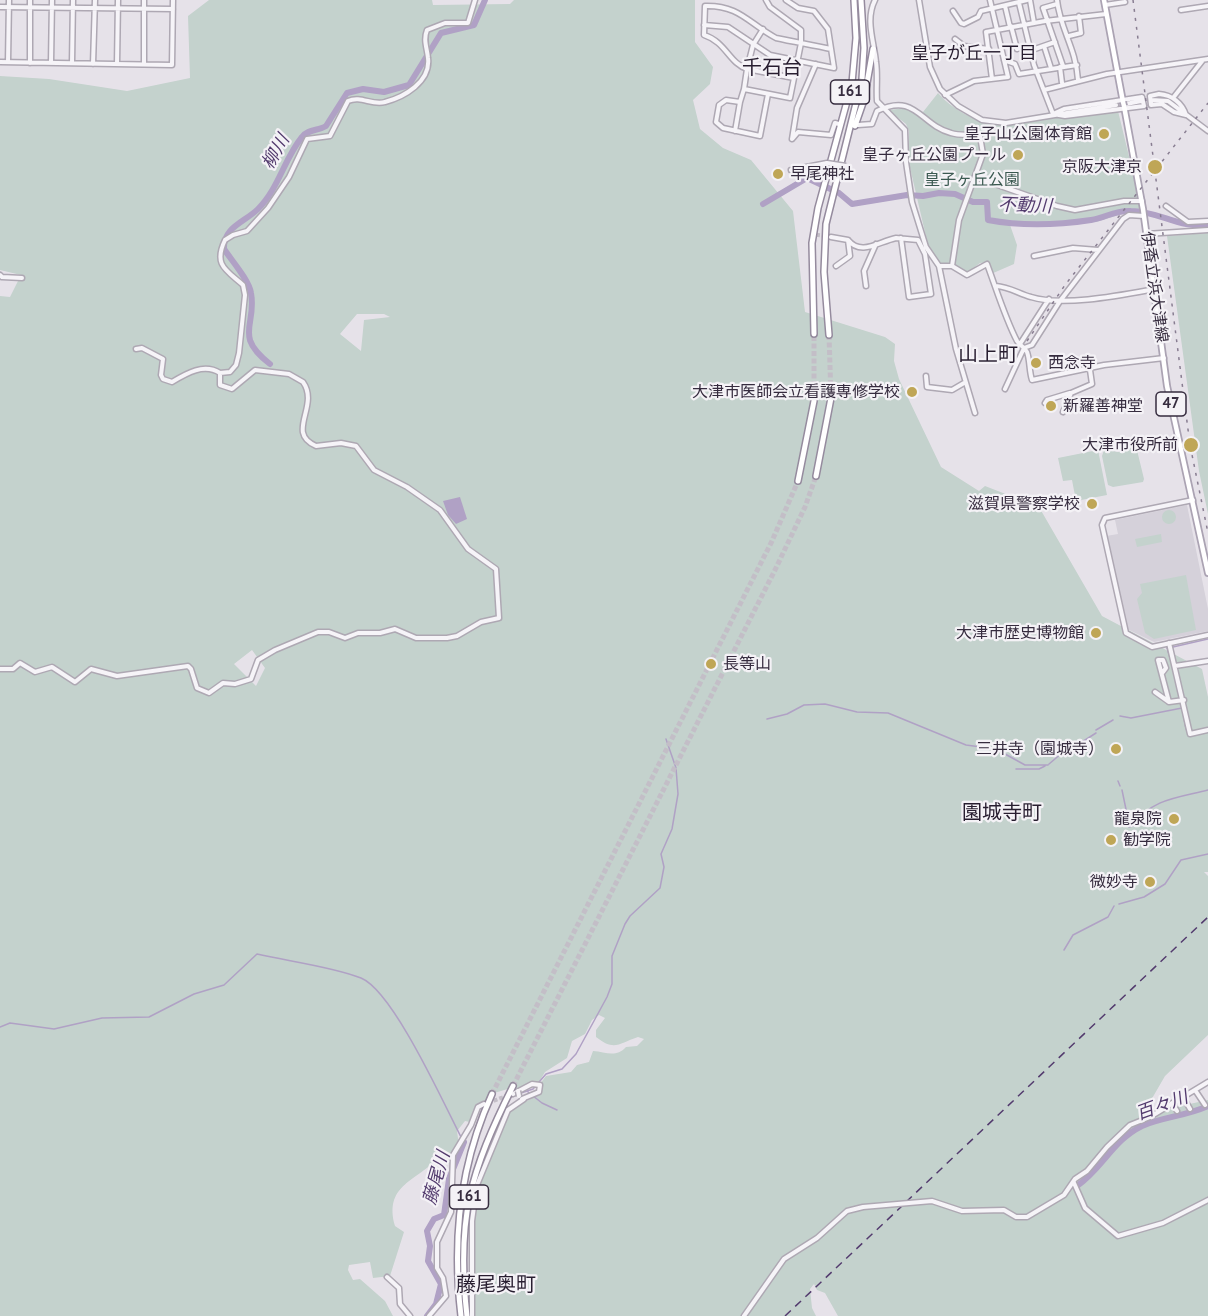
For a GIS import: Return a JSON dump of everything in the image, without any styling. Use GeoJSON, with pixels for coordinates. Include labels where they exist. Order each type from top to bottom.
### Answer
{"type":"FeatureCollection","features":[{"type":"Feature","properties":{"kind":"highway","name":"161"},"geometry":{"type":"LineString","coordinates":[[829,335],[824,261],[831,201],[858,102],[863,66],[861,0]]}},
{"type":"Feature","properties":{"kind":"highway","name":"161"},"geometry":{"type":"LineString","coordinates":[[814,334],[811,302],[812,243],[825,179],[852,83],[856,38],[854,1]]}},
{"type":"Feature","properties":{"kind":"highway"},"geometry":{"type":"LineString","coordinates":[[848,141],[864,100],[873,49]]}},
{"type":"Feature","properties":{"kind":"highway"},"geometry":{"type":"LineString","coordinates":[[816,476],[831,398]]}},
{"type":"Feature","properties":{"kind":"highway"},"geometry":{"type":"LineString","coordinates":[[798,481],[814,401]]}},
{"type":"Feature","properties":{"kind":"highway","name":"161"},"geometry":{"type":"LineString","coordinates":[[467,1316],[464,1235],[469,1193],[486,1140],[516,1088]]}},
{"type":"Feature","properties":{"kind":"highway","name":"161"},"geometry":{"type":"LineString","coordinates":[[460,1316],[458,1236],[467,1167],[482,1117],[492,1094]]}},
{"type":"Feature","properties":{"kind":"main road","name":"伊香立浜大津線"},"geometry":{"type":"LineString","coordinates":[[1104,3],[1142,201],[1167,386],[1208,573]]}},
{"type":"Feature","properties":{"kind":"street"},"geometry":{"type":"LineString","coordinates":[[8,62],[9,0]]}},
{"type":"Feature","properties":{"kind":"street"},"geometry":{"type":"LineString","coordinates":[[30,0],[30,63]]}},
{"type":"Feature","properties":{"kind":"street"},"geometry":{"type":"LineString","coordinates":[[51,63],[52,0]]}},
{"type":"Feature","properties":{"kind":"street"},"geometry":{"type":"LineString","coordinates":[[72,63],[73,0]]}},
{"type":"Feature","properties":{"kind":"street"},"geometry":{"type":"LineString","coordinates":[[93,64],[94,0]]}},
{"type":"Feature","properties":{"kind":"street"},"geometry":{"type":"LineString","coordinates":[[117,64],[118,0]]}},
{"type":"Feature","properties":{"kind":"street"},"geometry":{"type":"LineString","coordinates":[[144,0],[144,64]]}},
{"type":"Feature","properties":{"kind":"street"},"geometry":{"type":"LineString","coordinates":[[0,62],[172,65],[173,0]]}},
{"type":"Feature","properties":{"kind":"street"},"geometry":{"type":"LineString","coordinates":[[136,349],[142,348],[163,359],[161,375],[163,379],[172,382],[188,372],[206,369],[220,373],[230,372],[237,362],[245,291],[243,285],[226,273],[222,266],[221,251],[225,240],[250,229],[289,177],[306,141],[309,138],[330,136],[348,101],[357,98],[383,103],[414,90],[428,64],[425,38],[427,30],[445,23],[468,22],[476,0]]}},
{"type":"Feature","properties":{"kind":"street"},"geometry":{"type":"LineString","coordinates":[[744,89],[790,98],[802,32],[799,26],[770,7],[766,0]]}},
{"type":"Feature","properties":{"kind":"street"},"geometry":{"type":"LineString","coordinates":[[704,25],[725,26],[770,55],[834,68],[828,29],[816,12],[798,8],[786,0]]}},
{"type":"Feature","properties":{"kind":"street"},"geometry":{"type":"LineString","coordinates":[[875,0],[871,16],[877,100],[905,130],[906,162],[912,202],[928,256],[931,294],[909,297],[901,238]]}},
{"type":"Feature","properties":{"kind":"street"},"geometry":{"type":"LineString","coordinates":[[919,0],[930,68],[945,95],[958,106],[990,122],[1006,123],[1116,105]]}},
{"type":"Feature","properties":{"kind":"street"},"geometry":{"type":"LineString","coordinates":[[945,95],[974,81],[1008,77],[990,0]]}},
{"type":"Feature","properties":{"kind":"street"},"geometry":{"type":"LineString","coordinates":[[953,11],[964,24],[978,17],[981,11],[1028,0],[1034,23]]}},
{"type":"Feature","properties":{"kind":"street"},"geometry":{"type":"LineString","coordinates":[[1062,83],[1061,66],[1055,42],[1046,21],[1044,5],[1057,2],[1059,19],[1069,37],[1077,65],[1078,80]]}},
{"type":"Feature","properties":{"kind":"street"},"geometry":{"type":"LineString","coordinates":[[1104,3],[1125,2]]}},
{"type":"Feature","properties":{"kind":"street"},"geometry":{"type":"LineString","coordinates":[[1019,3],[1037,72],[1053,114]]}},
{"type":"Feature","properties":{"kind":"street"},"geometry":{"type":"LineString","coordinates":[[794,78],[747,69],[736,63],[719,41],[704,35],[703,8],[717,6],[737,11],[776,38],[831,49]]}},
{"type":"Feature","properties":{"kind":"street"},"geometry":{"type":"LineString","coordinates":[[1005,6],[1017,49],[1044,46],[1055,42]]}},
{"type":"Feature","properties":{"kind":"street"},"geometry":{"type":"LineString","coordinates":[[1181,10],[1208,6]]}},
{"type":"Feature","properties":{"kind":"street"},"geometry":{"type":"LineString","coordinates":[[0,7],[173,9]]}},
{"type":"Feature","properties":{"kind":"street"},"geometry":{"type":"LineString","coordinates":[[992,78],[987,32],[1011,26],[1106,14]]}},
{"type":"Feature","properties":{"kind":"street"},"geometry":{"type":"LineString","coordinates":[[1069,37],[1081,33],[1079,16]]}},
{"type":"Feature","properties":{"kind":"street"},"geometry":{"type":"LineString","coordinates":[[735,130],[753,45],[763,30]]}},
{"type":"Feature","properties":{"kind":"street"},"geometry":{"type":"LineString","coordinates":[[955,39],[964,46],[989,49]]}},
{"type":"Feature","properties":{"kind":"street"},"geometry":{"type":"LineString","coordinates":[[1044,46],[1051,68]]}},
{"type":"Feature","properties":{"kind":"street"},"geometry":{"type":"LineString","coordinates":[[1044,90],[1062,83],[1118,72],[1206,59]]}},
{"type":"Feature","properties":{"kind":"street"},"geometry":{"type":"LineString","coordinates":[[1173,98],[1206,59]]}},
{"type":"Feature","properties":{"kind":"street"},"geometry":{"type":"LineString","coordinates":[[1004,60],[1015,64],[1019,74],[1077,65]]}},
{"type":"Feature","properties":{"kind":"street"},"geometry":{"type":"LineString","coordinates":[[816,64],[797,108],[792,139],[798,132],[831,135],[835,123],[839,124]]}},
{"type":"Feature","properties":{"kind":"street"},"geometry":{"type":"LineString","coordinates":[[740,102],[726,100],[719,105],[716,122],[723,128],[759,136],[768,94]]}},
{"type":"Feature","properties":{"kind":"street"},"geometry":{"type":"LineString","coordinates":[[1163,94],[1173,98],[1181,105],[1186,115],[1173,112],[1162,104],[1151,105],[1150,96],[1163,94]]}},
{"type":"Feature","properties":{"kind":"street"},"geometry":{"type":"LineString","coordinates":[[1053,114],[1064,109],[1124,104],[1144,106],[1142,97],[1124,104]]}},
{"type":"Feature","properties":{"kind":"street"},"geometry":{"type":"LineString","coordinates":[[1152,100],[1166,100],[1208,130]]}},
{"type":"Feature","properties":{"kind":"street"},"geometry":{"type":"LineString","coordinates":[[1053,114],[1065,116],[1141,101]]}},
{"type":"Feature","properties":{"kind":"street"},"geometry":{"type":"LineString","coordinates":[[858,125],[872,124],[877,111],[884,108],[909,106],[944,131],[980,136],[983,154],[963,204],[952,266]]}},
{"type":"Feature","properties":{"kind":"street"},"geometry":{"type":"LineString","coordinates":[[791,170],[827,163],[846,166]]}},
{"type":"Feature","properties":{"kind":"street"},"geometry":{"type":"LineString","coordinates":[[975,177],[1057,206],[1075,210],[1124,201],[1142,201]]}},
{"type":"Feature","properties":{"kind":"street"},"geometry":{"type":"LineString","coordinates":[[1166,206],[1190,222],[1208,221]]}},
{"type":"Feature","properties":{"kind":"street"},"geometry":{"type":"LineString","coordinates":[[1005,389],[1024,348],[1032,345],[1060,301],[1127,215],[1144,216]]}},
{"type":"Feature","properties":{"kind":"street"},"geometry":{"type":"LineString","coordinates":[[1190,222],[1190,231]]}},
{"type":"Feature","properties":{"kind":"street"},"geometry":{"type":"LineString","coordinates":[[1146,234],[1208,230]]}},
{"type":"Feature","properties":{"kind":"street"},"geometry":{"type":"LineString","coordinates":[[831,237],[848,240],[852,246],[862,249],[901,238],[918,240],[928,256],[939,266],[964,383],[975,413]]}},
{"type":"Feature","properties":{"kind":"street"},"geometry":{"type":"LineString","coordinates":[[836,266],[850,256],[848,240]]}},
{"type":"Feature","properties":{"kind":"street"},"geometry":{"type":"LineString","coordinates":[[866,286],[864,271],[876,244]]}},
{"type":"Feature","properties":{"kind":"street"},"geometry":{"type":"LineString","coordinates":[[1034,256],[1073,248],[1099,250]]}},
{"type":"Feature","properties":{"kind":"street"},"geometry":{"type":"LineString","coordinates":[[939,266],[952,266],[967,275],[987,264],[990,280],[996,286],[1004,313],[1024,348],[1034,380],[1090,370],[1104,365],[1164,358]]}},
{"type":"Feature","properties":{"kind":"street"},"geometry":{"type":"LineString","coordinates":[[0,275],[22,278]]}},
{"type":"Feature","properties":{"kind":"street"},"geometry":{"type":"LineString","coordinates":[[996,286],[1019,291],[1029,297],[1060,301],[1155,289]]}},
{"type":"Feature","properties":{"kind":"street"},"geometry":{"type":"LineString","coordinates":[[1020,344],[1049,299]]}},
{"type":"Feature","properties":{"kind":"street"},"geometry":{"type":"LineString","coordinates":[[0,669],[13,669],[20,663],[35,672],[52,667],[75,682],[91,669],[117,676],[188,666],[192,671],[197,688],[209,693],[223,683],[247,682],[254,676],[254,665],[258,660],[275,650],[318,632],[329,632],[345,638],[358,633],[380,633],[395,629],[416,638],[443,638],[457,636],[481,622],[499,618],[496,569],[468,549],[440,510],[407,487],[395,483],[374,470],[356,446],[341,443],[316,446],[306,440],[302,426],[310,399],[303,382],[289,374],[253,370],[237,387],[228,389],[219,382],[220,373]]}},
{"type":"Feature","properties":{"kind":"street"},"geometry":{"type":"LineString","coordinates":[[1045,403],[1047,400],[1092,384],[1090,370]]}},
{"type":"Feature","properties":{"kind":"street"},"geometry":{"type":"LineString","coordinates":[[926,376],[927,387],[952,390],[964,383]]}},
{"type":"Feature","properties":{"kind":"street"},"geometry":{"type":"LineString","coordinates":[[1063,412],[1071,393]]}},
{"type":"Feature","properties":{"kind":"street"},"geometry":{"type":"LineString","coordinates":[[1193,500],[1105,518],[1102,522],[1123,628],[1130,638],[1147,646],[1208,635]]}},
{"type":"Feature","properties":{"kind":"street"},"geometry":{"type":"LineString","coordinates":[[1169,643],[1190,734],[1208,730]]}},
{"type":"Feature","properties":{"kind":"street"},"geometry":{"type":"LineString","coordinates":[[1175,666],[1208,661]]}},
{"type":"Feature","properties":{"kind":"street"},"geometry":{"type":"LineString","coordinates":[[1163,672],[1169,702]]}},
{"type":"Feature","properties":{"kind":"street"},"geometry":{"type":"LineString","coordinates":[[1155,692],[1169,702],[1184,700]]}},
{"type":"Feature","properties":{"kind":"street"},"geometry":{"type":"LineString","coordinates":[[472,1316],[471,1254],[475,1193],[508,1110],[521,1098],[539,1092],[540,1085],[532,1084],[513,1094]]}},
{"type":"Feature","properties":{"kind":"street"},"geometry":{"type":"LineString","coordinates":[[744,1316],[784,1259],[817,1238],[848,1211],[863,1207],[932,1201],[962,1211],[1004,1210],[1023,1218],[1064,1195],[1130,1125],[1207,1084]]}},
{"type":"Feature","properties":{"kind":"street"},"geometry":{"type":"LineString","coordinates":[[516,1088],[521,1098]]}},
{"type":"Feature","properties":{"kind":"street"},"geometry":{"type":"LineString","coordinates":[[1195,1090],[1205,1105]]}},
{"type":"Feature","properties":{"kind":"street"},"geometry":{"type":"LineString","coordinates":[[1183,1097],[1190,1109]]}},
{"type":"Feature","properties":{"kind":"street"},"geometry":{"type":"LineString","coordinates":[[1172,1103],[1177,1111]]}},
{"type":"Feature","properties":{"kind":"street"},"geometry":{"type":"LineString","coordinates":[[429,1316],[446,1296],[443,1278],[437,1268],[436,1249],[451,1212],[453,1155],[478,1107],[484,1104]]}},
{"type":"Feature","properties":{"kind":"street"},"geometry":{"type":"LineString","coordinates":[[1073,1183],[1084,1208],[1118,1236],[1163,1223],[1208,1200]]}},
{"type":"Feature","properties":{"kind":"street"},"geometry":{"type":"LineString","coordinates":[[387,1277],[399,1288],[400,1304],[410,1316]]}},
{"type":"Feature","properties":{"kind":"shaded area"},"geometry":{"type":"Polygon","coordinates":[[[460,497],[467,519],[456,524],[448,515],[443,501],[460,497]]]}},
{"type":"Feature","properties":{"kind":"shaded area"},"geometry":{"type":"Polygon","coordinates":[[[1187,505],[1208,609],[1208,631],[1154,642],[1125,628],[1106,536],[1118,534],[1115,520],[1187,505]]]}},
{"type":"Feature","properties":{"kind":"green space"},"geometry":{"type":"Polygon","coordinates":[[[209,0],[432,0],[433,5],[510,4],[514,0],[695,0],[695,42],[713,67],[710,84],[693,100],[700,129],[723,148],[751,160],[793,211],[805,312],[885,337],[895,344],[894,361],[899,379],[941,467],[979,491],[985,486],[1039,507],[1102,616],[1202,669],[1208,697],[1208,872],[1204,872],[1208,876],[1208,1035],[1165,1076],[1143,1114],[1208,1100],[1208,1316],[838,1316],[825,1293],[817,1290],[814,1284],[810,1289],[812,1308],[816,1316],[474,1316],[473,1238],[479,1187],[495,1138],[507,1114],[540,1092],[543,1087],[540,1084],[546,1076],[571,1072],[577,1065],[589,1062],[593,1051],[615,1053],[626,1047],[637,1046],[644,1039],[638,1037],[617,1045],[602,1042],[596,1037],[596,1030],[605,1018],[599,1015],[592,1020],[585,1034],[572,1041],[567,1058],[545,1072],[539,1082],[523,1090],[511,1088],[491,1094],[486,1102],[475,1109],[470,1122],[465,1121],[457,1131],[460,1153],[452,1157],[449,1164],[436,1160],[397,1193],[393,1213],[395,1226],[404,1232],[390,1276],[373,1278],[370,1262],[349,1265],[348,1270],[353,1280],[360,1279],[385,1301],[393,1316],[0,1316],[0,296],[10,297],[21,275],[0,270],[0,76],[49,79],[127,91],[190,78],[188,16],[209,0]],[[357,314],[340,334],[361,351],[364,320],[390,317],[384,314],[357,314]],[[252,650],[234,664],[256,686],[265,668],[252,650]]]}},
{"type":"Feature","properties":{"kind":"green space","name":"皇子ヶ丘公園"},"geometry":{"type":"Polygon","coordinates":[[[938,93],[963,113],[993,125],[1118,111],[1143,214],[1128,212],[1096,222],[1010,225],[1017,245],[1014,264],[991,274],[989,262],[980,263],[967,273],[955,264],[940,264],[928,245],[908,159],[909,131],[906,124],[888,110],[908,108],[923,112],[938,93]]]}},
{"type":"Feature","properties":{"kind":"green space"},"geometry":{"type":"Polygon","coordinates":[[[1208,233],[1208,514],[1199,471],[1167,236],[1208,233]]]}},
{"type":"Feature","properties":{"kind":"green space"},"geometry":{"type":"Polygon","coordinates":[[[1130,446],[1136,446],[1143,482],[1113,487],[1108,485],[1102,456],[1104,450],[1119,452],[1130,446]]]}},
{"type":"Feature","properties":{"kind":"green space"},"geometry":{"type":"Polygon","coordinates":[[[1098,450],[1107,495],[1076,501],[1072,480],[1063,481],[1058,458],[1098,450]]]}},
{"type":"Feature","properties":{"kind":"green space"},"geometry":{"type":"Polygon","coordinates":[[[1169,510],[1174,512],[1176,517],[1174,522],[1169,524],[1164,522],[1162,517],[1164,512],[1169,510]]]}},
{"type":"Feature","properties":{"kind":"green space"},"geometry":{"type":"Polygon","coordinates":[[[1161,534],[1162,542],[1137,547],[1135,539],[1161,534]]]}},
{"type":"Feature","properties":{"kind":"green space"},"geometry":{"type":"Polygon","coordinates":[[[1186,575],[1196,630],[1154,639],[1145,633],[1137,599],[1142,593],[1140,584],[1186,575]]]}},
{"type":"Feature","properties":{"kind":"waterway","name":"柳川"},"geometry":{"type":"LineString","coordinates":[[270,364],[259,354],[249,337],[252,304],[250,288],[224,249],[227,235],[265,201],[302,137],[326,126],[347,93],[363,89],[384,92],[409,85],[441,33],[474,25],[485,0]]}},
{"type":"Feature","properties":{"kind":"waterway","name":"不動川"},"geometry":{"type":"LineString","coordinates":[[763,204],[807,178],[839,193],[852,204],[907,195],[955,194],[973,202],[987,202],[988,220],[1000,222],[1065,223],[1131,211],[1151,214],[1188,225],[1208,225]]}},
{"type":"Feature","properties":{"kind":"waterway"},"geometry":{"type":"LineString","coordinates":[[1173,647],[1208,639]]}},
{"type":"Feature","properties":{"kind":"waterway"},"geometry":{"type":"LineString","coordinates":[[1167,648],[1172,664]]}},
{"type":"Feature","properties":{"kind":"waterway"},"geometry":{"type":"LineString","coordinates":[[767,719],[787,714],[804,705],[825,704],[857,712],[888,713],[966,745],[996,749],[1025,765],[1048,765]]}},
{"type":"Feature","properties":{"kind":"waterway"},"geometry":{"type":"LineString","coordinates":[[1182,707],[1186,729]]}},
{"type":"Feature","properties":{"kind":"waterway"},"geometry":{"type":"LineString","coordinates":[[1120,716],[1131,718],[1182,708]]}},
{"type":"Feature","properties":{"kind":"waterway"},"geometry":{"type":"LineString","coordinates":[[1096,730],[1113,720]]}},
{"type":"Feature","properties":{"kind":"waterway"},"geometry":{"type":"LineString","coordinates":[[1068,751],[1096,733]]}},
{"type":"Feature","properties":{"kind":"waterway"},"geometry":{"type":"LineString","coordinates":[[515,1095],[533,1089],[546,1074],[562,1069],[576,1054],[612,984],[612,956],[625,924],[630,916],[660,888],[664,867],[661,854],[672,829],[678,794],[676,768],[666,739]]}},
{"type":"Feature","properties":{"kind":"waterway"},"geometry":{"type":"LineString","coordinates":[[1049,764],[1062,753]]}},
{"type":"Feature","properties":{"kind":"waterway"},"geometry":{"type":"LineString","coordinates":[[1016,769],[1039,769],[1045,766]]}},
{"type":"Feature","properties":{"kind":"waterway"},"geometry":{"type":"LineString","coordinates":[[1118,781],[1120,786]]}},
{"type":"Feature","properties":{"kind":"waterway"},"geometry":{"type":"LineString","coordinates":[[1122,790],[1128,819]]}},
{"type":"Feature","properties":{"kind":"waterway"},"geometry":{"type":"LineString","coordinates":[[1128,822],[1129,827],[1135,825],[1141,816],[1157,804],[1208,790]]}},
{"type":"Feature","properties":{"kind":"waterway"},"geometry":{"type":"LineString","coordinates":[[1119,904],[1144,897],[1165,884],[1181,860],[1208,854]]}},
{"type":"Feature","properties":{"kind":"waterway"},"geometry":{"type":"LineString","coordinates":[[1064,950],[1073,935],[1108,917],[1114,906]]}},
{"type":"Feature","properties":{"kind":"waterway"},"geometry":{"type":"LineString","coordinates":[[0,1027],[10,1023],[54,1029],[102,1018],[149,1017],[194,994],[224,985],[257,954],[338,971],[361,978],[374,987],[388,1003],[416,1049],[461,1137]]}},
{"type":"Feature","properties":{"kind":"waterway"},"geometry":{"type":"LineString","coordinates":[[528,1092],[542,1103],[557,1110]]}},
{"type":"Feature","properties":{"kind":"waterway","name":"百々川"},"geometry":{"type":"LineString","coordinates":[[1077,1186],[1132,1132],[1150,1123],[1208,1106]]}},
{"type":"Feature","properties":{"kind":"waterway"},"geometry":{"type":"LineString","coordinates":[[464,1142],[474,1121]]}},
{"type":"Feature","properties":{"kind":"waterway","name":"藤尾川"},"geometry":{"type":"LineString","coordinates":[[427,1316],[436,1304],[441,1284],[428,1261],[430,1246],[427,1231],[434,1219],[444,1215],[449,1179],[464,1142]]}},
{"type":"Feature","properties":{"kind":"ferry route"},"geometry":{"type":"LineString","coordinates":[[906,1202],[1208,917]]}},
{"type":"Feature","properties":{"kind":"ferry route"},"geometry":{"type":"LineString","coordinates":[[785,1316],[902,1206]]}},
{"type":"Feature","properties":{"kind":"tunnel"},"geometry":{"type":"LineString","coordinates":[[810,234],[827,236]]}},
{"type":"Feature","properties":{"kind":"tunnel"},"geometry":{"type":"LineString","coordinates":[[814,334],[814,401]]}},
{"type":"Feature","properties":{"kind":"tunnel"},"geometry":{"type":"LineString","coordinates":[[829,335],[831,398]]}},
{"type":"Feature","properties":{"kind":"tunnel"},"geometry":{"type":"LineString","coordinates":[[513,1086],[775,570],[805,507],[816,476]]}},
{"type":"Feature","properties":{"kind":"tunnel"},"geometry":{"type":"LineString","coordinates":[[492,1094],[772,541],[798,481]]}},
{"type":"Feature","properties":{"kind":"tunnel"},"geometry":{"type":"LineString","coordinates":[[488,1103],[509,1095]]}},
{"type":"Feature","properties":{"kind":"railway"},"geometry":{"type":"LineString","coordinates":[[1133,0],[1190,445],[1208,533]]}},
{"type":"Feature","properties":{"kind":"railway"},"geometry":{"type":"LineString","coordinates":[[1027,341],[1065,285],[1208,103]]}},
{"type":"Feature","properties":{"kind":"place","name":"皇子山公園体育館"},"geometry":{"type":"Point","coordinates":[1104,134]}},
{"type":"Feature","properties":{"kind":"place","name":"皇子ヶ丘公園プール"},"geometry":{"type":"Point","coordinates":[1018,155]}},
{"type":"Feature","properties":{"kind":"place","name":"京阪大津京"},"geometry":{"type":"Point","coordinates":[1155,167]}},
{"type":"Feature","properties":{"kind":"place","name":"早尾神社"},"geometry":{"type":"Point","coordinates":[778,174]}},
{"type":"Feature","properties":{"kind":"place","name":"西念寺"},"geometry":{"type":"Point","coordinates":[1036,363]}},
{"type":"Feature","properties":{"kind":"place","name":"大津市医師会立看護専修学校"},"geometry":{"type":"Point","coordinates":[912,392]}},
{"type":"Feature","properties":{"kind":"place","name":"新羅善神堂"},"geometry":{"type":"Point","coordinates":[1051,406]}},
{"type":"Feature","properties":{"kind":"place","name":"大津市役所前"},"geometry":{"type":"Point","coordinates":[1191,445]}},
{"type":"Feature","properties":{"kind":"place","name":"滋賀県警察学校"},"geometry":{"type":"Point","coordinates":[1092,504]}},
{"type":"Feature","properties":{"kind":"place","name":"大津市歴史博物館"},"geometry":{"type":"Point","coordinates":[1096,633]}},
{"type":"Feature","properties":{"kind":"place","name":"長等山"},"geometry":{"type":"Point","coordinates":[711,664]}},
{"type":"Feature","properties":{"kind":"place","name":"三井寺（園城寺）"},"geometry":{"type":"Point","coordinates":[1116,749]}},
{"type":"Feature","properties":{"kind":"place","name":"龍泉院"},"geometry":{"type":"Point","coordinates":[1174,819]}},
{"type":"Feature","properties":{"kind":"place","name":"勧学院"},"geometry":{"type":"Point","coordinates":[1111,840]}},
{"type":"Feature","properties":{"kind":"place","name":"微妙寺"},"geometry":{"type":"Point","coordinates":[1150,882]}},
{"type":"Feature","properties":{"kind":"district","name":"皇子が丘一丁目"},"geometry":{"type":"Point","coordinates":[974,54]}},
{"type":"Feature","properties":{"kind":"district","name":"千石台"},"geometry":{"type":"Point","coordinates":[772,68]}},
{"type":"Feature","properties":{"kind":"district","name":"山上町"},"geometry":{"type":"Point","coordinates":[988,355]}},
{"type":"Feature","properties":{"kind":"district","name":"園城寺町"},"geometry":{"type":"Point","coordinates":[1002,813]}},
{"type":"Feature","properties":{"kind":"district","name":"藤尾奥町"},"geometry":{"type":"Point","coordinates":[496,1285]}}]}
